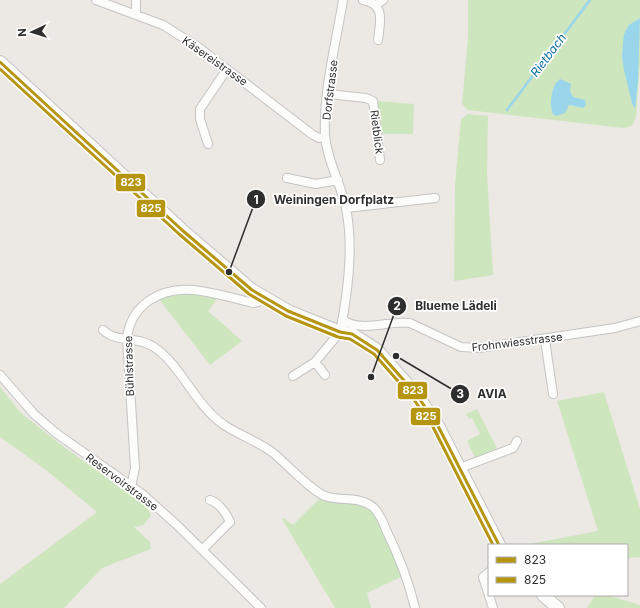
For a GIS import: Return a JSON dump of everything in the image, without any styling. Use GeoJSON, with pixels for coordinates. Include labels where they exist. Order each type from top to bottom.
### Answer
{"type":"FeatureCollection","features":[{"type":"Feature","properties":{"kind":"main road"},"geometry":{"type":"LineString","coordinates":[[0,62],[219,263],[262,297],[293,313],[344,326],[352,334],[378,350],[416,394],[433,417],[498,544]]}},
{"type":"Feature","properties":{"kind":"main road"},"geometry":{"type":"LineString","coordinates":[[536,596],[549,608]]}},
{"type":"Feature","properties":{"kind":"main road"},"geometry":{"type":"LineString","coordinates":[[544,596],[558,608]]}},
{"type":"Feature","properties":{"kind":"street","name":"Käsereistrasse"},"geometry":{"type":"LineString","coordinates":[[96,0],[163,25],[198,47],[313,135],[319,138],[325,137]]}},
{"type":"Feature","properties":{"kind":"street"},"geometry":{"type":"LineString","coordinates":[[136,0],[136,15]]}},
{"type":"Feature","properties":{"kind":"street","name":"Dorfstrasse"},"geometry":{"type":"LineString","coordinates":[[343,0],[325,116],[325,137],[329,156],[346,208],[350,255],[344,326]]}},
{"type":"Feature","properties":{"kind":"street"},"geometry":{"type":"LineString","coordinates":[[363,0],[376,5]]}},
{"type":"Feature","properties":{"kind":"street"},"geometry":{"type":"LineString","coordinates":[[376,5],[383,0]]}},
{"type":"Feature","properties":{"kind":"street"},"geometry":{"type":"LineString","coordinates":[[376,5],[380,17],[378,40]]}},
{"type":"Feature","properties":{"kind":"street"},"geometry":{"type":"LineString","coordinates":[[208,144],[200,119],[200,109],[227,70]]}},
{"type":"Feature","properties":{"kind":"street","name":"Rietblick"},"geometry":{"type":"LineString","coordinates":[[328,94],[366,98],[373,101],[380,160]]}},
{"type":"Feature","properties":{"kind":"street"},"geometry":{"type":"LineString","coordinates":[[287,178],[316,184],[338,180]]}},
{"type":"Feature","properties":{"kind":"street"},"geometry":{"type":"LineString","coordinates":[[346,208],[435,198]]}},
{"type":"Feature","properties":{"kind":"street","name":"Bühlstrasse"},"geometry":{"type":"LineString","coordinates":[[131,487],[135,468],[127,338],[130,322],[137,310],[153,298],[170,292],[193,290],[256,303],[262,297]]}},
{"type":"Feature","properties":{"kind":"street","name":"Frohnwiesstrasse"},"geometry":{"type":"LineString","coordinates":[[344,326],[363,326],[402,322],[410,323],[466,348],[494,347],[545,340],[615,328],[640,321]]}},
{"type":"Feature","properties":{"kind":"street"},"geometry":{"type":"LineString","coordinates":[[293,376],[315,362],[344,326]]}},
{"type":"Feature","properties":{"kind":"street"},"geometry":{"type":"LineString","coordinates":[[103,330],[114,337],[135,339],[153,347],[170,364],[207,411],[226,426],[270,450],[321,494],[334,498],[360,501],[374,508],[382,520],[405,569],[415,608]]}},
{"type":"Feature","properties":{"kind":"street"},"geometry":{"type":"LineString","coordinates":[[545,340],[553,394]]}},
{"type":"Feature","properties":{"kind":"street"},"geometry":{"type":"LineString","coordinates":[[315,362],[325,376]]}},
{"type":"Feature","properties":{"kind":"street","name":"Reservoirstrasse"},"geometry":{"type":"LineString","coordinates":[[0,375],[34,414],[56,433],[131,487],[178,525],[261,608]]}},
{"type":"Feature","properties":{"kind":"street"},"geometry":{"type":"LineString","coordinates":[[460,468],[513,448],[517,440]]}},
{"type":"Feature","properties":{"kind":"street"},"geometry":{"type":"LineString","coordinates":[[202,550],[230,522],[228,516],[214,501],[210,500]]}},
{"type":"Feature","properties":{"kind":"street"},"geometry":{"type":"LineString","coordinates":[[488,573],[483,576],[488,592]]}},
{"type":"Feature","properties":{"kind":"street"},"geometry":{"type":"LineString","coordinates":[[489,596],[493,608]]}},
{"type":"Feature","properties":{"kind":"green space"},"geometry":{"type":"Polygon","coordinates":[[[468,0],[640,0],[640,63],[636,117],[632,126],[623,128],[468,110],[462,104],[468,39],[468,0]]]}},
{"type":"Feature","properties":{"kind":"green space"},"geometry":{"type":"Polygon","coordinates":[[[376,101],[414,104],[413,134],[380,134],[376,101]]]}},
{"type":"Feature","properties":{"kind":"green space"},"geometry":{"type":"Polygon","coordinates":[[[467,114],[488,116],[487,173],[493,275],[454,281],[455,184],[461,120],[467,114]]]}},
{"type":"Feature","properties":{"kind":"green space"},"geometry":{"type":"Polygon","coordinates":[[[182,293],[199,294],[218,298],[208,311],[242,341],[210,365],[159,299],[182,293]]]}},
{"type":"Feature","properties":{"kind":"green space"},"geometry":{"type":"Polygon","coordinates":[[[0,387],[20,412],[60,444],[146,506],[151,515],[144,525],[134,527],[150,542],[151,549],[102,568],[64,608],[0,608],[0,584],[97,512],[46,470],[0,437],[0,387]]]}},
{"type":"Feature","properties":{"kind":"green space"},"geometry":{"type":"Polygon","coordinates":[[[604,392],[640,509],[640,557],[628,558],[628,544],[529,544],[598,531],[557,401],[604,392]]]}},
{"type":"Feature","properties":{"kind":"green space"},"geometry":{"type":"Polygon","coordinates":[[[477,409],[498,450],[475,458],[467,441],[480,434],[472,418],[469,419],[466,414],[477,409]]]}},
{"type":"Feature","properties":{"kind":"green space"},"geometry":{"type":"Polygon","coordinates":[[[321,497],[357,504],[364,507],[376,516],[402,572],[403,576],[367,593],[371,608],[335,608],[282,519],[283,518],[293,525],[321,497]]]}},
{"type":"Feature","properties":{"kind":"green space"},"geometry":{"type":"Polygon","coordinates":[[[594,596],[610,596],[640,605],[640,608],[587,608],[594,596]]]}},
{"type":"Feature","properties":{"kind":"water"},"geometry":{"type":"Polygon","coordinates":[[[640,18],[638,81],[635,109],[632,103],[622,57],[624,34],[629,25],[640,18]]]}},
{"type":"Feature","properties":{"kind":"water"},"geometry":{"type":"Polygon","coordinates":[[[560,79],[571,84],[570,91],[573,97],[585,100],[586,104],[584,108],[569,105],[565,113],[556,116],[553,114],[551,106],[553,90],[560,79]]]}},
{"type":"Feature","properties":{"kind":"waterway","name":"Rietbach"},"geometry":{"type":"LineString","coordinates":[[507,110],[590,0]]}},
{"type":"Feature","properties":{"kind":"transit line","name":"823"},"geometry":{"type":"LineString","coordinates":[[0,62],[182,230],[252,290],[288,311],[340,332],[352,334],[377,350],[416,394],[437,424],[498,544]]}},
{"type":"Feature","properties":{"kind":"transit line","name":"825"},"geometry":{"type":"LineString","coordinates":[[0,69],[179,234],[249,294],[286,316],[338,337],[350,339],[374,354],[412,397],[433,427],[492,544]]}},
{"type":"Feature","properties":{"kind":"place","name":"Weiningen Dorfplatz"},"geometry":{"type":"Point","coordinates":[229,272]}},
{"type":"Feature","properties":{"kind":"place","name":"AVIA"},"geometry":{"type":"Point","coordinates":[396,356]}},
{"type":"Feature","properties":{"kind":"place","name":"Blueme Lädeli"},"geometry":{"type":"Point","coordinates":[371,377]}}]}
